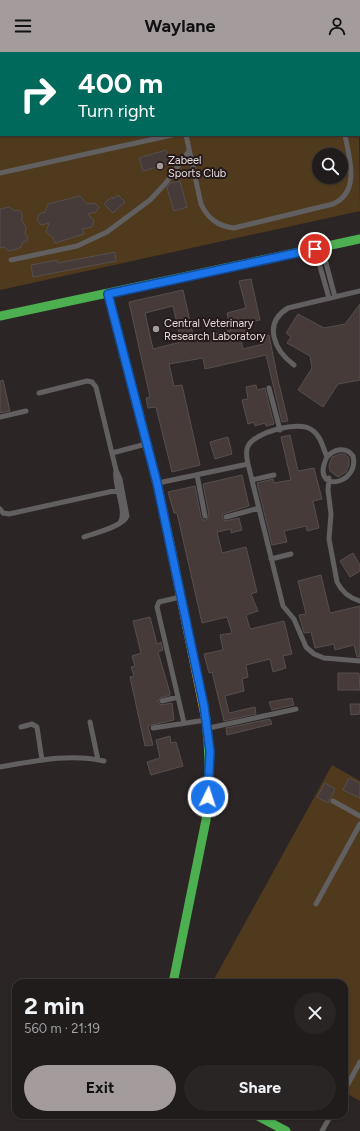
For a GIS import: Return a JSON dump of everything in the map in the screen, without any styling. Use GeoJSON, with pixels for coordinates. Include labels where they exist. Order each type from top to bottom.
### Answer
{"type":"FeatureCollection","features":[{"type":"Feature","properties":{"kind":"street"},"geometry":{"type":"LineString","coordinates":[[0,316],[360,239]]}},
{"type":"Feature","properties":{"kind":"street"},"geometry":{"type":"LineString","coordinates":[[108,294],[157,483],[207,724],[210,774],[206,820],[174,979]]}},
{"type":"Feature","properties":{"kind":"street"},"geometry":{"type":"LineString","coordinates":[[264,1119],[286,1131]]}},
{"type":"Feature","properties":{"kind":"lane"},"geometry":{"type":"LineString","coordinates":[[140,136],[141,142]]}},
{"type":"Feature","properties":{"kind":"lane"},"geometry":{"type":"LineString","coordinates":[[0,173],[165,136]]}},
{"type":"Feature","properties":{"kind":"lane"},"geometry":{"type":"LineString","coordinates":[[186,136],[204,211],[214,222],[234,228],[333,204],[344,199],[352,189],[354,176],[345,136]]}},
{"type":"Feature","properties":{"kind":"lane"},"geometry":{"type":"LineString","coordinates":[[11,260],[78,246],[107,232],[150,200],[165,184],[189,151]]}},
{"type":"Feature","properties":{"kind":"lane"},"geometry":{"type":"LineString","coordinates":[[318,248],[332,298]]}},
{"type":"Feature","properties":{"kind":"lane"},"geometry":{"type":"LineString","coordinates":[[294,365],[283,356],[276,343],[273,330],[279,315],[288,308],[360,291]]}},
{"type":"Feature","properties":{"kind":"lane"},"geometry":{"type":"LineString","coordinates":[[39,393],[87,381],[92,382],[96,387],[116,470],[120,479],[127,516],[125,520],[119,524],[84,537]]}},
{"type":"Feature","properties":{"kind":"lane"},"geometry":{"type":"LineString","coordinates":[[269,388],[280,430]]}},
{"type":"Feature","properties":{"kind":"lane"},"geometry":{"type":"LineString","coordinates":[[0,417],[26,411]]}},
{"type":"Feature","properties":{"kind":"lane"},"geometry":{"type":"LineString","coordinates":[[326,457],[334,451],[343,450],[351,454],[358,461],[354,475],[347,481],[338,482],[329,478],[324,470],[326,457],[318,437],[309,428],[296,426],[260,435],[252,441],[247,450],[248,464],[282,602],[294,619],[306,647],[314,654],[324,658],[360,661]]}},
{"type":"Feature","properties":{"kind":"lane"},"geometry":{"type":"LineString","coordinates":[[112,453],[147,444]]}},
{"type":"Feature","properties":{"kind":"lane"},"geometry":{"type":"LineString","coordinates":[[157,483],[248,464]]}},
{"type":"Feature","properties":{"kind":"lane"},"geometry":{"type":"LineString","coordinates":[[116,470],[115,479],[123,516],[119,524]]}},
{"type":"Feature","properties":{"kind":"lane"},"geometry":{"type":"LineString","coordinates":[[196,475],[205,516]]}},
{"type":"Feature","properties":{"kind":"lane"},"geometry":{"type":"LineString","coordinates":[[252,480],[274,475]]}},
{"type":"Feature","properties":{"kind":"lane"},"geometry":{"type":"LineString","coordinates":[[329,478],[328,490],[331,514],[329,539],[337,582],[348,596],[360,601]]}},
{"type":"Feature","properties":{"kind":"lane"},"geometry":{"type":"LineString","coordinates":[[0,509],[9,514],[118,490]]}},
{"type":"Feature","properties":{"kind":"lane"},"geometry":{"type":"LineString","coordinates":[[226,517],[259,508]]}},
{"type":"Feature","properties":{"kind":"lane"},"geometry":{"type":"LineString","coordinates":[[271,559],[291,554]]}},
{"type":"Feature","properties":{"kind":"lane"},"geometry":{"type":"LineString","coordinates":[[181,597],[161,601],[157,605],[184,723]]}},
{"type":"Feature","properties":{"kind":"lane"},"geometry":{"type":"LineString","coordinates":[[162,701],[178,697]]}},
{"type":"Feature","properties":{"kind":"lane"},"geometry":{"type":"LineString","coordinates":[[153,728],[184,723],[207,724],[296,709]]}},
{"type":"Feature","properties":{"kind":"lane"},"geometry":{"type":"LineString","coordinates":[[90,722],[98,760]]}},
{"type":"Feature","properties":{"kind":"lane"},"geometry":{"type":"LineString","coordinates":[[21,727],[32,724],[37,727],[42,760]]}},
{"type":"Feature","properties":{"kind":"lane"},"geometry":{"type":"LineString","coordinates":[[0,767],[70,757],[104,761]]}},
{"type":"Feature","properties":{"kind":"lane"},"geometry":{"type":"LineString","coordinates":[[333,801],[360,816]]}},
{"type":"Feature","properties":{"kind":"lane"},"geometry":{"type":"LineString","coordinates":[[316,904],[360,824]]}},
{"type":"Feature","properties":{"kind":"lane"},"geometry":{"type":"LineString","coordinates":[[348,1084],[360,1062]]}},
{"type":"Feature","properties":{"kind":"lane"},"geometry":{"type":"LineString","coordinates":[[322,1131],[329,1119]]}},
{"type":"Feature","properties":{"kind":"shaded area","name":"Zabeel Sports Club"},"geometry":{"type":"Polygon","coordinates":[[[0,136],[359,136],[360,211],[0,290],[0,136]]]}},
{"type":"Feature","properties":{"kind":"shaded area"},"geometry":{"type":"Polygon","coordinates":[[[332,765],[360,781],[360,1101],[348,1094],[348,979],[214,979],[332,765]]]}},
{"type":"Feature","properties":{"kind":"building"},"geometry":{"type":"Polygon","coordinates":[[[166,150],[171,163],[143,171],[139,158],[166,150]]]}},
{"type":"Feature","properties":{"kind":"building"},"geometry":{"type":"Polygon","coordinates":[[[180,181],[187,207],[174,211],[167,188],[170,183],[180,181]]]}},
{"type":"Feature","properties":{"kind":"building"},"geometry":{"type":"Polygon","coordinates":[[[118,195],[125,202],[113,213],[104,204],[112,197],[113,199],[118,195]]]}},
{"type":"Feature","properties":{"kind":"building"},"geometry":{"type":"Polygon","coordinates":[[[80,196],[87,204],[95,203],[99,207],[96,212],[88,214],[94,221],[92,227],[82,229],[84,234],[55,243],[53,238],[46,232],[49,223],[41,225],[37,220],[39,214],[45,212],[48,204],[80,196]]]}},
{"type":"Feature","properties":{"kind":"building"},"geometry":{"type":"Polygon","coordinates":[[[9,207],[15,211],[19,210],[22,213],[22,221],[26,227],[25,234],[28,237],[27,241],[23,242],[20,248],[9,251],[4,247],[0,248],[0,209],[9,207]]]}},
{"type":"Feature","properties":{"kind":"building"},"geometry":{"type":"Polygon","coordinates":[[[115,252],[116,261],[33,277],[31,265],[57,260],[58,263],[115,252]]]}},
{"type":"Feature","properties":{"kind":"building"},"geometry":{"type":"Polygon","coordinates":[[[251,279],[260,320],[246,323],[249,334],[240,336],[243,349],[263,344],[262,337],[269,335],[288,421],[282,422],[266,355],[205,369],[203,358],[169,364],[174,386],[182,385],[200,465],[172,472],[156,407],[148,408],[146,398],[150,397],[129,302],[183,290],[194,339],[231,330],[227,313],[246,308],[239,281],[251,279]],[[173,306],[145,313],[153,349],[181,342],[173,306]]]}},
{"type":"Feature","properties":{"kind":"building"},"geometry":{"type":"Polygon","coordinates":[[[360,304],[360,380],[338,384],[323,407],[298,390],[312,368],[310,356],[287,343],[291,337],[286,333],[298,314],[324,328],[345,324],[360,304]]]}},
{"type":"Feature","properties":{"kind":"building"},"geometry":{"type":"Polygon","coordinates":[[[3,380],[10,411],[0,413],[0,381],[3,380]]]}},
{"type":"Feature","properties":{"kind":"building"},"geometry":{"type":"Polygon","coordinates":[[[256,385],[257,390],[265,388],[274,424],[266,426],[265,423],[255,426],[254,422],[248,424],[242,400],[248,399],[246,387],[256,385]]]}},
{"type":"Feature","properties":{"kind":"building"},"geometry":{"type":"Polygon","coordinates":[[[290,435],[298,471],[314,468],[322,499],[313,501],[319,528],[307,531],[306,526],[284,531],[287,542],[272,545],[257,483],[273,479],[274,483],[291,480],[281,437],[290,435]]]}},
{"type":"Feature","properties":{"kind":"building"},"geometry":{"type":"Polygon","coordinates":[[[228,437],[232,454],[215,459],[210,442],[228,437]]]}},
{"type":"Feature","properties":{"kind":"building"},"geometry":{"type":"Polygon","coordinates":[[[345,454],[349,458],[349,465],[346,472],[338,477],[330,471],[329,465],[332,457],[345,454]]]}},
{"type":"Feature","properties":{"kind":"building"},"geometry":{"type":"Polygon","coordinates":[[[242,475],[249,506],[223,514],[222,518],[225,521],[239,518],[242,530],[231,533],[231,529],[217,532],[222,553],[246,547],[257,592],[251,594],[258,611],[246,615],[250,629],[284,621],[292,654],[283,656],[286,668],[273,672],[270,659],[246,665],[248,677],[242,679],[244,691],[225,696],[229,713],[255,707],[256,714],[224,721],[212,672],[209,673],[204,654],[223,650],[220,635],[232,633],[227,617],[202,623],[177,513],[174,513],[168,492],[195,486],[201,517],[203,520],[206,520],[209,515],[203,484],[242,475]]]}},
{"type":"Feature","properties":{"kind":"building"},"geometry":{"type":"Polygon","coordinates":[[[353,553],[360,565],[360,571],[350,577],[340,561],[353,553]]]}},
{"type":"Feature","properties":{"kind":"building"},"geometry":{"type":"Polygon","coordinates":[[[321,575],[330,613],[360,606],[360,657],[357,657],[354,645],[335,650],[334,644],[315,648],[311,632],[304,633],[299,615],[306,614],[298,581],[321,575]]]}},
{"type":"Feature","properties":{"kind":"building"},"geometry":{"type":"Polygon","coordinates":[[[150,617],[157,644],[161,642],[163,650],[158,652],[170,693],[170,695],[160,698],[158,702],[161,705],[172,703],[174,720],[148,726],[153,745],[145,746],[130,677],[134,676],[131,667],[135,666],[132,656],[141,653],[133,621],[150,617]]]}},
{"type":"Feature","properties":{"kind":"building"},"geometry":{"type":"Polygon","coordinates":[[[338,673],[359,673],[360,690],[338,690],[338,673]]]}},
{"type":"Feature","properties":{"kind":"building"},"geometry":{"type":"Polygon","coordinates":[[[292,698],[294,705],[272,710],[269,702],[292,698]]]}},
{"type":"Feature","properties":{"kind":"building"},"geometry":{"type":"Polygon","coordinates":[[[350,704],[360,704],[360,714],[351,715],[350,704]]]}},
{"type":"Feature","properties":{"kind":"building"},"geometry":{"type":"Polygon","coordinates":[[[270,719],[272,724],[227,735],[226,728],[270,719]]]}},
{"type":"Feature","properties":{"kind":"building"},"geometry":{"type":"Polygon","coordinates":[[[170,736],[171,743],[176,742],[183,766],[151,775],[147,762],[160,758],[156,740],[170,736]]]}},
{"type":"Feature","properties":{"kind":"building"},"geometry":{"type":"Polygon","coordinates":[[[349,778],[360,783],[360,798],[343,790],[349,778]]]}},
{"type":"Feature","properties":{"kind":"building"},"geometry":{"type":"Polygon","coordinates":[[[325,783],[335,789],[328,803],[317,797],[325,783]]]}},
{"type":"Feature","properties":{"kind":"traffic: fast"},"geometry":{"type":"LineString","coordinates":[[0,316],[360,239]]}},
{"type":"Feature","properties":{"kind":"traffic: fast"},"geometry":{"type":"LineString","coordinates":[[108,294],[157,483],[169,539]]}},
{"type":"Feature","properties":{"kind":"traffic: fast"},"geometry":{"type":"LineString","coordinates":[[174,979],[206,820],[209,795],[206,720]]}},
{"type":"Feature","properties":{"kind":"traffic: fast"},"geometry":{"type":"LineString","coordinates":[[264,1119],[286,1131]]}},
{"type":"Feature","properties":{"kind":"traffic: slow"},"geometry":{"type":"LineString","coordinates":[[169,539],[206,720]]}},
{"type":"Feature","properties":{"kind":"place","name":"Zabeel Sports Club"},"geometry":{"type":"Point","coordinates":[160,166]}},
{"type":"Feature","properties":{"kind":"place","name":"Central Veterinary Research Laboratory"},"geometry":{"type":"Point","coordinates":[156,329]}},
{"type":"Feature","properties":{"kind":"route"},"geometry":{"type":"LineString","coordinates":[[208,797],[210,751],[204,706],[157,483],[108,294],[315,249]]}}]}
